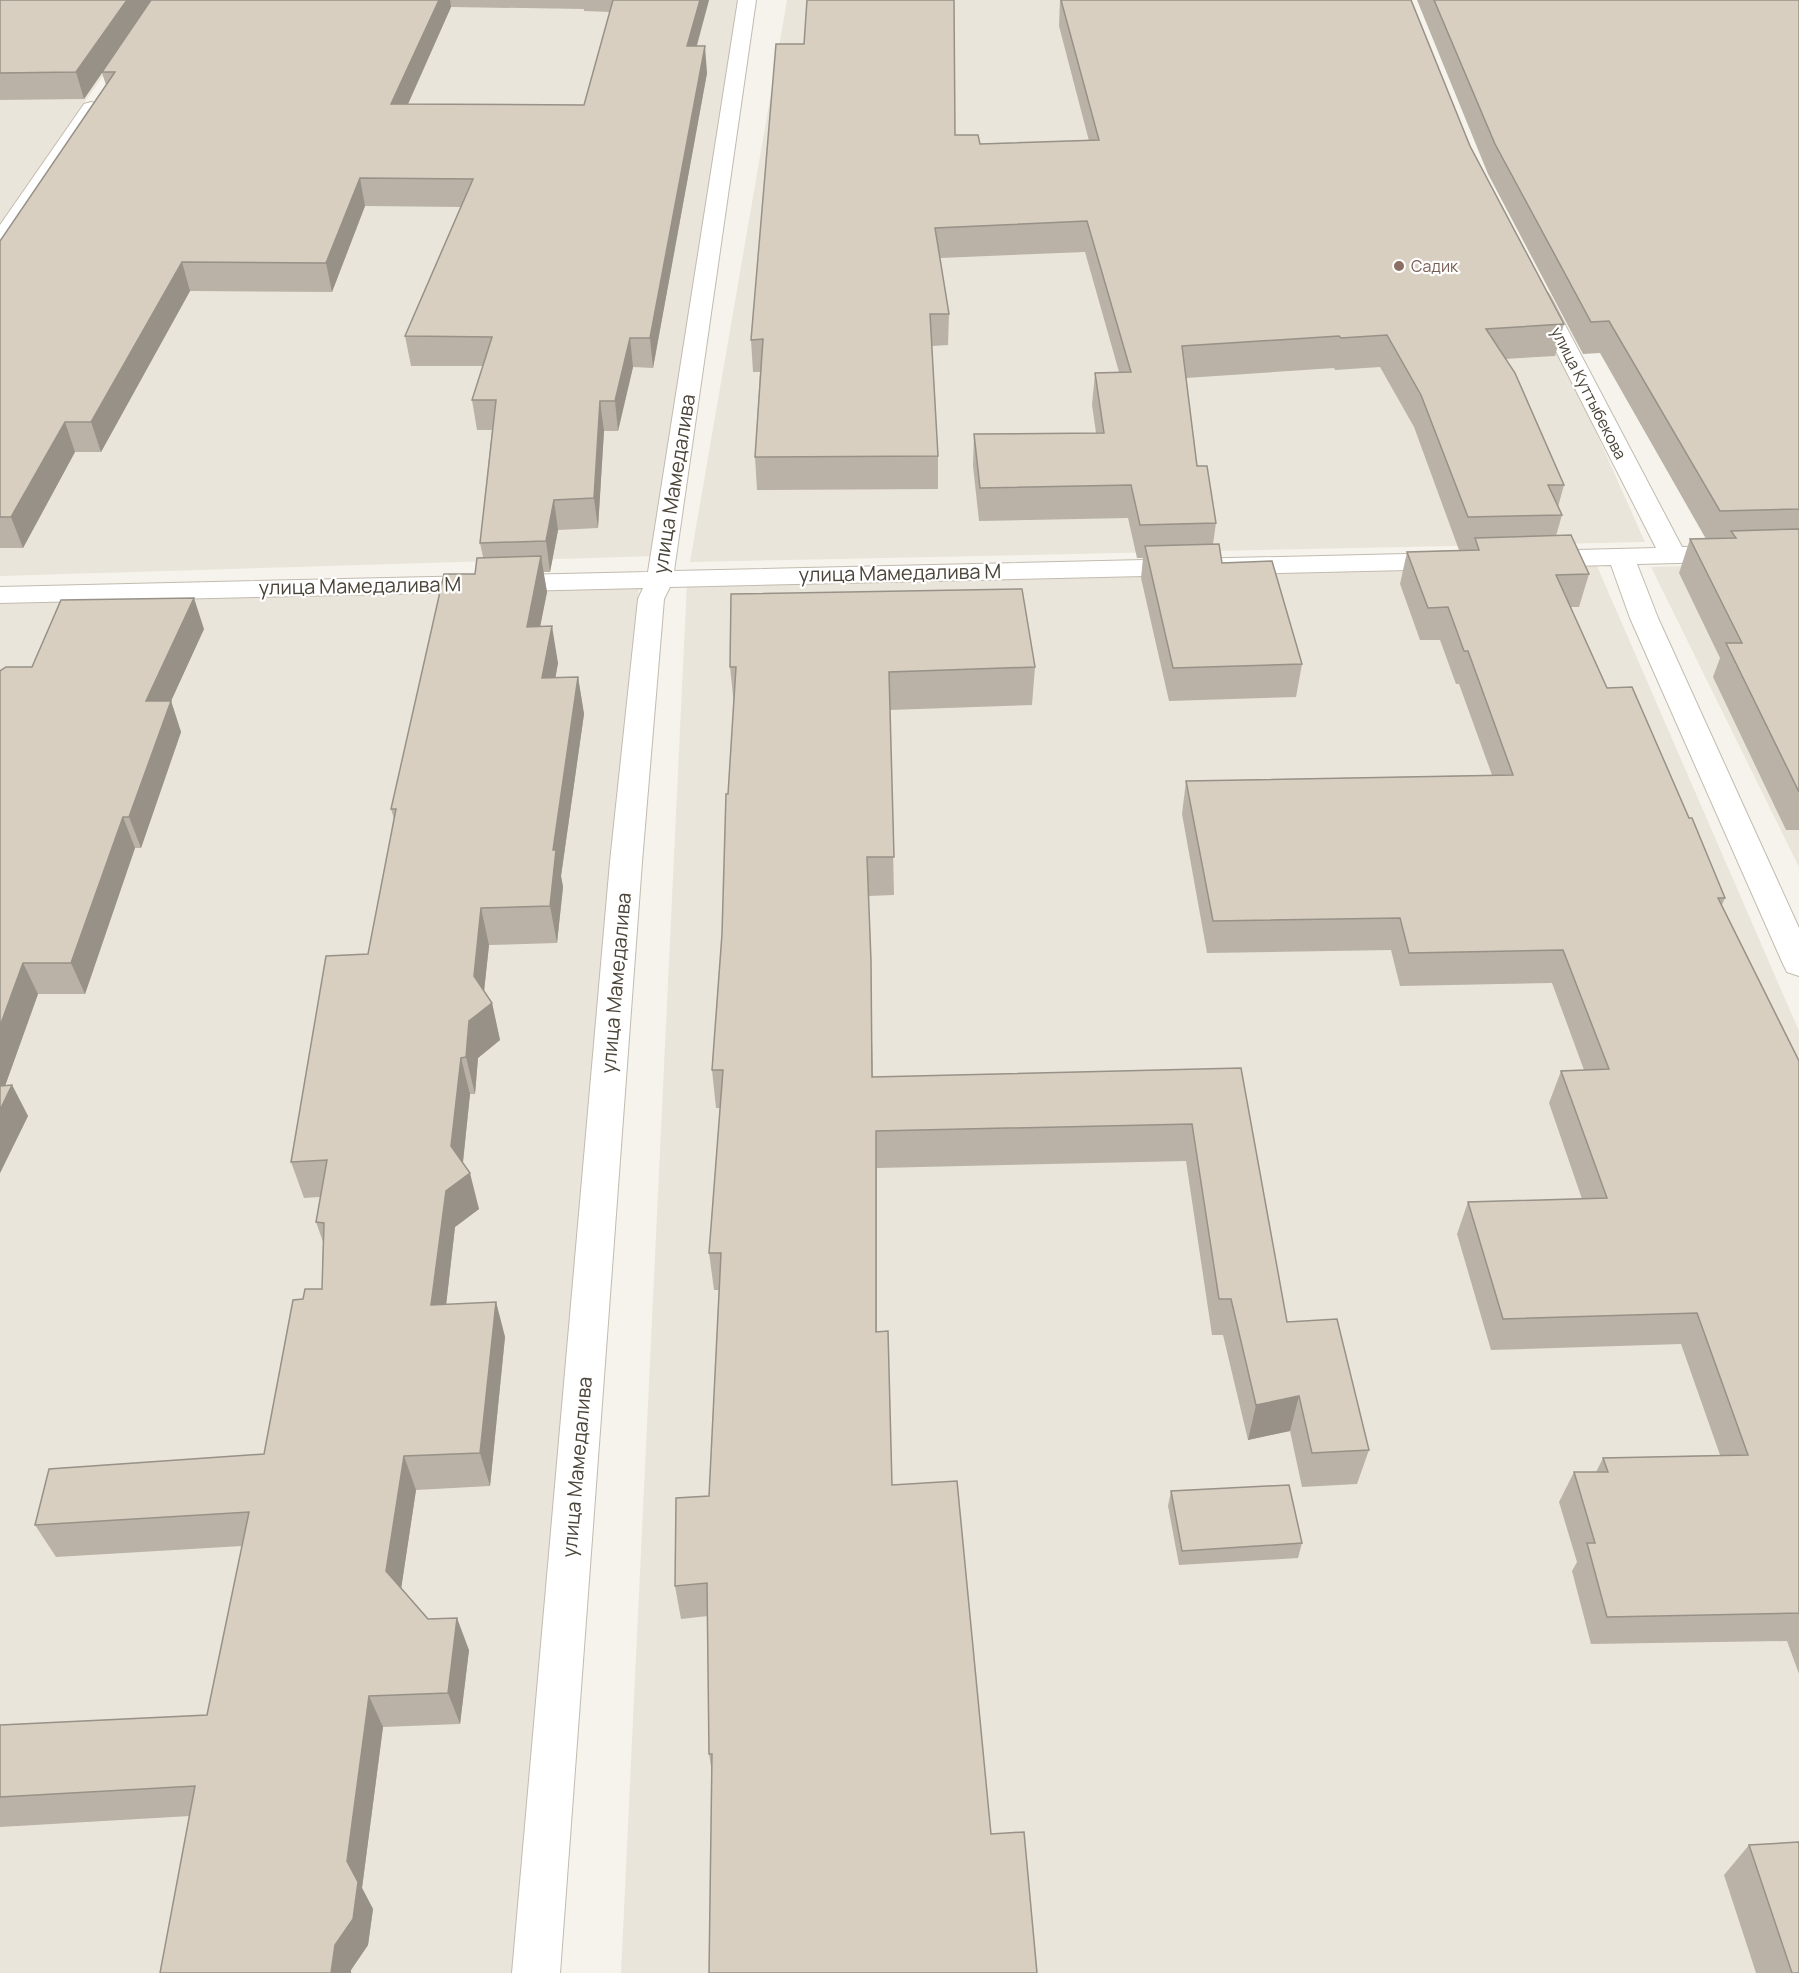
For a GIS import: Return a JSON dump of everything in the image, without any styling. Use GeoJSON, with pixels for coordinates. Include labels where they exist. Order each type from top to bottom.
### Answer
{"type":"FeatureCollection","features":[{"type":"Feature","properties":{"kind":"street","name":"улица Мамедалива"},"geometry":{"type":"LineString","coordinates":[[536,1973],[626,862],[651,599],[660,579],[747,0]]}},
{"type":"Feature","properties":{"kind":"street"},"geometry":{"type":"LineString","coordinates":[[0,240],[99,96]]}},
{"type":"Feature","properties":{"kind":"street","name":"улица Куттыбекова"},"geometry":{"type":"LineString","coordinates":[[1531,281],[1673,555]]}},
{"type":"Feature","properties":{"kind":"street"},"geometry":{"type":"LineString","coordinates":[[1514,560],[1799,552]]}},
{"type":"Feature","properties":{"kind":"street"},"geometry":{"type":"LineString","coordinates":[[1621,557],[1644,618],[1799,963]]}},
{"type":"Feature","properties":{"kind":"street","name":"улица Мамедалива М"},"geometry":{"type":"LineString","coordinates":[[0,595],[1478,560]]}},
{"type":"Feature","properties":{"kind":"shaded area"},"geometry":{"type":"Polygon","coordinates":[[[0,0],[156,0],[0,223],[0,0]]]}},
{"type":"Feature","properties":{"kind":"shaded area"},"geometry":{"type":"Polygon","coordinates":[[[190,0],[752,0],[654,556],[0,576],[0,271],[190,0]]]}},
{"type":"Feature","properties":{"kind":"shaded area"},"geometry":{"type":"Polygon","coordinates":[[[787,0],[1403,0],[1645,542],[690,562],[787,0]]]}},
{"type":"Feature","properties":{"kind":"shaded area"},"geometry":{"type":"Polygon","coordinates":[[[1799,563],[1799,867],[1651,567],[1799,563]]]}},
{"type":"Feature","properties":{"kind":"shaded area"},"geometry":{"type":"Polygon","coordinates":[[[1597,566],[1799,1031],[1799,1973],[621,1973],[687,582],[1597,566]]]}},
{"type":"Feature","properties":{"kind":"shaded area"},"geometry":{"type":"Polygon","coordinates":[[[639,588],[530,1973],[0,1973],[0,597],[639,588]]]}},
{"type":"Feature","properties":{"kind":"building"},"geometry":{"type":"Polygon","coordinates":[[[0,0],[127,0],[76,72],[0,73],[0,0]]]}},
{"type":"Feature","properties":{"kind":"building"},"geometry":{"type":"Polygon","coordinates":[[[151,0],[439,0],[391,104],[584,105],[613,0],[700,0],[687,46],[705,46],[650,338],[630,338],[615,401],[600,401],[594,498],[554,500],[546,541],[480,543],[496,400],[472,400],[492,337],[405,336],[473,179],[360,178],[326,263],[182,262],[91,422],[65,422],[11,517],[0,517],[0,241],[115,72],[102,72],[151,0]]]}},
{"type":"Feature","properties":{"kind":"building"},"geometry":{"type":"Polygon","coordinates":[[[807,0],[954,0],[955,135],[978,135],[980,144],[1099,140],[1061,0],[1411,0],[1470,146],[1564,324],[1486,329],[1515,373],[1564,485],[1548,485],[1562,515],[1468,517],[1421,395],[1387,335],[1182,346],[1197,466],[1207,466],[1216,523],[1140,525],[1131,485],[980,488],[974,434],[1104,433],[1095,373],[1131,372],[1087,221],[935,228],[949,314],[930,314],[938,456],[755,457],[763,339],[751,340],[776,44],[804,44],[807,0]]]}},
{"type":"Feature","properties":{"kind":"building"},"geometry":{"type":"Polygon","coordinates":[[[1434,0],[1799,0],[1799,509],[1720,511],[1609,321],[1591,322],[1495,144],[1434,0]]]}},
{"type":"Feature","properties":{"kind":"building"},"geometry":{"type":"Polygon","coordinates":[[[1799,529],[1799,792],[1726,643],[1742,643],[1690,539],[1736,538],[1731,531],[1799,529]]]}},
{"type":"Feature","properties":{"kind":"building"},"geometry":{"type":"Polygon","coordinates":[[[1571,535],[1589,574],[1556,575],[1607,688],[1632,687],[1689,818],[1692,818],[1725,898],[1718,898],[1799,1061],[1799,1613],[1607,1617],[1587,1543],[1595,1543],[1574,1472],[1608,1472],[1603,1458],[1748,1455],[1697,1313],[1503,1319],[1468,1202],[1607,1198],[1561,1071],[1609,1069],[1563,950],[1409,953],[1400,918],[1213,921],[1186,781],[1513,775],[1468,651],[1464,651],[1448,607],[1428,608],[1407,552],[1479,550],[1475,538],[1571,535]]]}},
{"type":"Feature","properties":{"kind":"building"},"geometry":{"type":"Polygon","coordinates":[[[1219,544],[1222,563],[1272,561],[1302,664],[1173,668],[1145,546],[1219,544]]]}},
{"type":"Feature","properties":{"kind":"building"},"geometry":{"type":"Polygon","coordinates":[[[541,556],[527,627],[552,626],[542,678],[578,677],[553,850],[556,850],[550,906],[481,908],[474,976],[492,1003],[469,1021],[466,1057],[461,1058],[451,1146],[470,1173],[446,1191],[431,1305],[496,1302],[480,1453],[404,1456],[386,1571],[428,1619],[457,1618],[448,1693],[369,1696],[347,1861],[358,1882],[353,1919],[335,1945],[331,1973],[160,1973],[195,1786],[0,1797],[0,1725],[207,1715],[249,1512],[35,1525],[49,1469],[264,1454],[293,1300],[303,1299],[305,1289],[322,1289],[324,1223],[316,1222],[327,1160],[291,1162],[326,956],[368,954],[396,809],[391,809],[444,574],[475,574],[477,558],[541,556]]]}},
{"type":"Feature","properties":{"kind":"building"},"geometry":{"type":"Polygon","coordinates":[[[1022,589],[1035,667],[889,672],[894,857],[867,857],[872,1077],[1241,1068],[1287,1322],[1337,1319],[1369,1450],[1312,1453],[1299,1396],[1256,1405],[1231,1299],[1219,1299],[1192,1124],[876,1131],[876,1332],[888,1331],[892,1485],[957,1481],[991,1834],[1024,1832],[1037,1973],[709,1973],[712,1754],[709,1754],[707,1583],[675,1586],[676,1498],[709,1496],[721,1253],[709,1253],[723,1070],[712,1070],[722,934],[726,794],[728,794],[736,667],[730,667],[731,594],[1022,589]]]}},
{"type":"Feature","properties":{"kind":"building"},"geometry":{"type":"Polygon","coordinates":[[[194,598],[146,701],[171,701],[129,817],[123,817],[71,963],[23,963],[0,1026],[0,671],[6,667],[32,667],[61,600],[194,598]]]}},
{"type":"Feature","properties":{"kind":"building"},"geometry":{"type":"Polygon","coordinates":[[[12,1085],[0,1110],[0,1086],[12,1085]]]}},
{"type":"Feature","properties":{"kind":"building"},"geometry":{"type":"Polygon","coordinates":[[[1289,1485],[1302,1543],[1182,1551],[1171,1491],[1289,1485]]]}},
{"type":"Feature","properties":{"kind":"building"},"geometry":{"type":"Polygon","coordinates":[[[1799,1842],[1799,1973],[1792,1973],[1749,1845],[1799,1842]]]}},
{"type":"Feature","properties":{"kind":"place","name":"Садик"},"geometry":{"type":"Point","coordinates":[1399,266]}}]}
